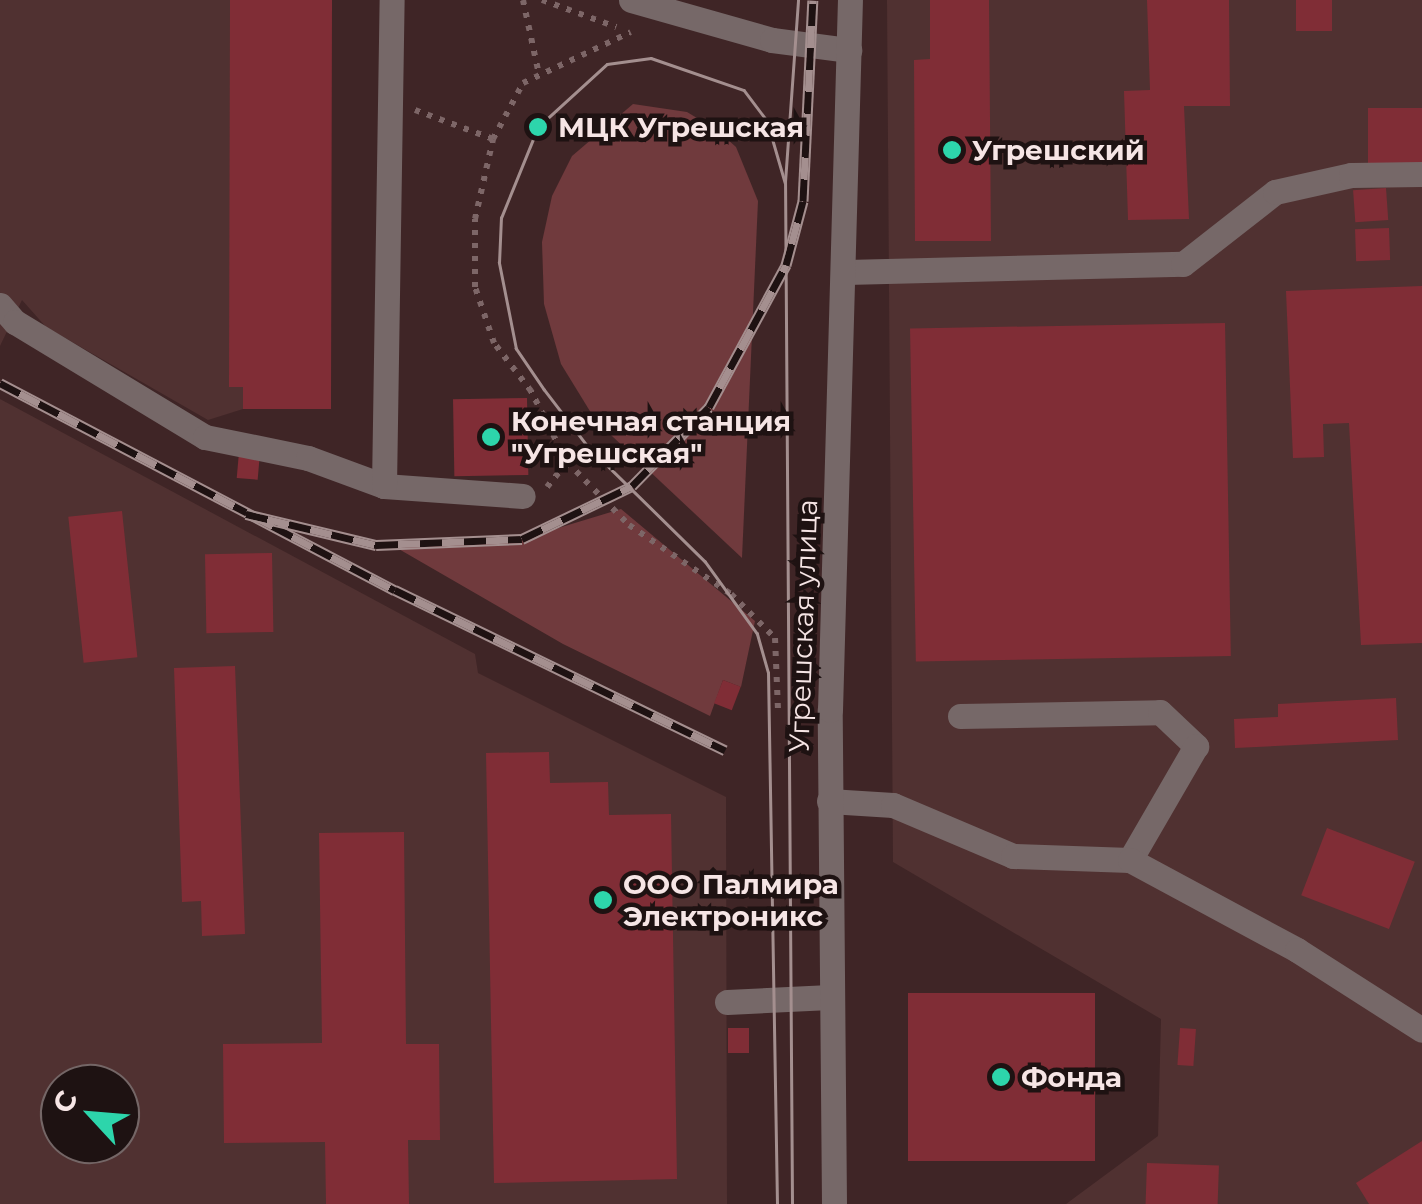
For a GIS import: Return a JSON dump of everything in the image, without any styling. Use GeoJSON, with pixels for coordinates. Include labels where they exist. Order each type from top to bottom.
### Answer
{"type":"FeatureCollection","features":[{"type":"Feature","properties":{"kind":"street"},"geometry":{"type":"LineString","coordinates":[[384,486],[392,0]]}},
{"type":"Feature","properties":{"kind":"street"},"geometry":{"type":"LineString","coordinates":[[632,0],[724,29],[848,50]]}},
{"type":"Feature","properties":{"kind":"street"},"geometry":{"type":"LineString","coordinates":[[698,0],[724,29]]}},
{"type":"Feature","properties":{"kind":"street","name":"Угрешская улица"},"geometry":{"type":"LineString","coordinates":[[834,1204],[829,801],[846,272],[850,0]]}},
{"type":"Feature","properties":{"kind":"street"},"geometry":{"type":"LineString","coordinates":[[846,272],[1183,264],[1276,192],[1352,175],[1422,174]]}},
{"type":"Feature","properties":{"kind":"street"},"geometry":{"type":"LineString","coordinates":[[0,304],[15,322],[204,437],[308,458],[384,486],[523,496]]}},
{"type":"Feature","properties":{"kind":"street"},"geometry":{"type":"LineString","coordinates":[[960,716],[1160,712],[1196,746],[1130,860]]}},
{"type":"Feature","properties":{"kind":"street"},"geometry":{"type":"LineString","coordinates":[[829,801],[893,804],[1013,856],[1130,860],[1297,950],[1422,1030]]}},
{"type":"Feature","properties":{"kind":"street"},"geometry":{"type":"LineString","coordinates":[[727,1002],[830,998]]}},
{"type":"Feature","properties":{"kind":"path"},"geometry":{"type":"LineString","coordinates":[[522,0],[538,70]]}},
{"type":"Feature","properties":{"kind":"path"},"geometry":{"type":"LineString","coordinates":[[542,0],[646,34]]}},
{"type":"Feature","properties":{"kind":"path"},"geometry":{"type":"LineString","coordinates":[[628,31],[538,70],[522,83],[493,139],[475,220],[475,287],[494,342],[531,391],[566,462],[628,524],[731,594],[774,638],[778,709]]}},
{"type":"Feature","properties":{"kind":"path"},"geometry":{"type":"LineString","coordinates":[[449,123],[493,139]]}},
{"type":"Feature","properties":{"kind":"path"},"geometry":{"type":"LineString","coordinates":[[523,496],[557,483],[566,462]]}},
{"type":"Feature","properties":{"kind":"shaded area"},"geometry":{"type":"Polygon","coordinates":[[[0,0],[332,0],[243,409],[208,420],[46,327],[22,300],[0,346],[0,0]]]}},
{"type":"Feature","properties":{"kind":"shaded area"},"geometry":{"type":"Polygon","coordinates":[[[887,0],[1422,0],[1422,1204],[1066,1204],[1158,1136],[1161,1019],[893,862],[887,0]]]}},
{"type":"Feature","properties":{"kind":"shaded area"},"geometry":{"type":"Polygon","coordinates":[[[633,104],[687,112],[717,130],[736,147],[758,201],[742,558],[596,421],[561,364],[544,304],[542,242],[552,196],[572,156],[633,104]]]}},
{"type":"Feature","properties":{"kind":"shaded area"},"geometry":{"type":"Polygon","coordinates":[[[0,399],[475,654],[478,673],[726,797],[727,1204],[0,1204],[0,399]]]}},
{"type":"Feature","properties":{"kind":"shaded area"},"geometry":{"type":"Polygon","coordinates":[[[621,509],[755,621],[741,687],[723,680],[710,716],[563,644],[397,548],[522,539],[621,509]]]}},
{"type":"Feature","properties":{"kind":"building"},"geometry":{"type":"Polygon","coordinates":[[[230,0],[332,0],[331,409],[243,409],[243,387],[229,387],[230,0]]]}},
{"type":"Feature","properties":{"kind":"building","name":"Угрешский"},"geometry":{"type":"Polygon","coordinates":[[[930,0],[989,0],[991,241],[915,241],[914,60],[930,59],[930,0]]]}},
{"type":"Feature","properties":{"kind":"building"},"geometry":{"type":"Polygon","coordinates":[[[1147,0],[1229,0],[1230,106],[1184,106],[1189,219],[1128,220],[1124,91],[1150,90],[1147,0]]]}},
{"type":"Feature","properties":{"kind":"building"},"geometry":{"type":"Polygon","coordinates":[[[1296,0],[1332,0],[1332,31],[1296,31],[1296,0]]]}},
{"type":"Feature","properties":{"kind":"building"},"geometry":{"type":"Polygon","coordinates":[[[1368,108],[1422,108],[1422,163],[1368,163],[1368,108]]]}},
{"type":"Feature","properties":{"kind":"building"},"geometry":{"type":"Polygon","coordinates":[[[1386,188],[1388,220],[1355,222],[1353,190],[1386,188]]]}},
{"type":"Feature","properties":{"kind":"building"},"geometry":{"type":"Polygon","coordinates":[[[1389,228],[1390,260],[1356,261],[1355,229],[1389,228]]]}},
{"type":"Feature","properties":{"kind":"building"},"geometry":{"type":"Polygon","coordinates":[[[1422,286],[1422,643],[1361,645],[1349,423],[1323,424],[1324,457],[1293,458],[1286,291],[1422,286]]]}},
{"type":"Feature","properties":{"kind":"building"},"geometry":{"type":"Polygon","coordinates":[[[1225,323],[1231,656],[916,661],[910,328],[1225,323]]]}},
{"type":"Feature","properties":{"kind":"building","name":"Конечная станция \"Угрешская\""},"geometry":{"type":"Polygon","coordinates":[[[527,398],[528,475],[454,476],[453,399],[527,398]]]}},
{"type":"Feature","properties":{"kind":"building"},"geometry":{"type":"Polygon","coordinates":[[[239,452],[260,454],[258,480],[237,478],[239,452]]]}},
{"type":"Feature","properties":{"kind":"building"},"geometry":{"type":"Polygon","coordinates":[[[122,511],[137,657],[84,663],[68,517],[122,511]]]}},
{"type":"Feature","properties":{"kind":"building"},"geometry":{"type":"Polygon","coordinates":[[[272,553],[273,632],[206,633],[205,554],[272,553]]]}},
{"type":"Feature","properties":{"kind":"building"},"geometry":{"type":"Polygon","coordinates":[[[235,666],[245,934],[202,936],[201,901],[182,902],[174,668],[235,666]]]}},
{"type":"Feature","properties":{"kind":"building"},"geometry":{"type":"Polygon","coordinates":[[[723,680],[741,687],[732,710],[714,703],[723,680]]]}},
{"type":"Feature","properties":{"kind":"building"},"geometry":{"type":"Polygon","coordinates":[[[1396,698],[1398,740],[1235,748],[1234,719],[1278,717],[1278,704],[1396,698]]]}},
{"type":"Feature","properties":{"kind":"building","name":"ООО Палмира Электроникс"},"geometry":{"type":"Polygon","coordinates":[[[549,752],[550,783],[608,782],[609,815],[671,814],[677,1179],[494,1183],[486,753],[549,752]]]}},
{"type":"Feature","properties":{"kind":"building"},"geometry":{"type":"Polygon","coordinates":[[[1327,828],[1415,862],[1389,929],[1301,895],[1327,828]]]}},
{"type":"Feature","properties":{"kind":"building"},"geometry":{"type":"Polygon","coordinates":[[[404,832],[406,1044],[439,1044],[440,1140],[408,1140],[409,1204],[326,1204],[325,1142],[224,1143],[223,1044],[322,1043],[319,833],[404,832]]]}},
{"type":"Feature","properties":{"kind":"building","name":"Фонда"},"geometry":{"type":"Polygon","coordinates":[[[908,993],[1095,993],[1095,1161],[908,1161],[908,993]]]}},
{"type":"Feature","properties":{"kind":"building"},"geometry":{"type":"Polygon","coordinates":[[[728,1028],[749,1028],[749,1053],[728,1053],[728,1028]]]}},
{"type":"Feature","properties":{"kind":"building"},"geometry":{"type":"Polygon","coordinates":[[[1180,1028],[1196,1029],[1193,1066],[1177,1065],[1180,1028]]]}},
{"type":"Feature","properties":{"kind":"building"},"geometry":{"type":"Polygon","coordinates":[[[1422,1141],[1422,1204],[1369,1204],[1356,1183],[1422,1141]]]}},
{"type":"Feature","properties":{"kind":"building"},"geometry":{"type":"Polygon","coordinates":[[[1147,1163],[1219,1166],[1218,1204],[1146,1204],[1147,1163]]]}},
{"type":"Feature","properties":{"kind":"tram line"},"geometry":{"type":"LineString","coordinates":[[792,1204],[785,182],[798,0]]}},
{"type":"Feature","properties":{"kind":"tram line"},"geometry":{"type":"LineString","coordinates":[[777,1204],[768,673],[757,634],[705,562],[587,446],[544,390],[516,349],[499,263],[501,218],[538,127],[607,64],[651,58],[744,90],[767,120],[785,182]]}},
{"type":"Feature","properties":{"kind":"railway"},"geometry":{"type":"LineString","coordinates":[[246,514],[376,545],[522,539],[632,486],[709,407],[786,265],[803,201],[813,0]]}},
{"type":"Feature","properties":{"kind":"railway"},"geometry":{"type":"LineString","coordinates":[[0,383],[395,590],[725,750]]}},
{"type":"Feature","properties":{"kind":"place","name":"МЦК Угрешская"},"geometry":{"type":"Point","coordinates":[538,127]}},
{"type":"Feature","properties":{"kind":"place","name":"Угрешский"},"geometry":{"type":"Point","coordinates":[952,150]}},
{"type":"Feature","properties":{"kind":"place","name":"Конечная станция \"Угрешская\""},"geometry":{"type":"Point","coordinates":[491,437]}},
{"type":"Feature","properties":{"kind":"place","name":"ООО Палмира Электроникс"},"geometry":{"type":"Point","coordinates":[603,900]}},
{"type":"Feature","properties":{"kind":"place","name":"Фонда"},"geometry":{"type":"Point","coordinates":[1001,1077]}}]}
